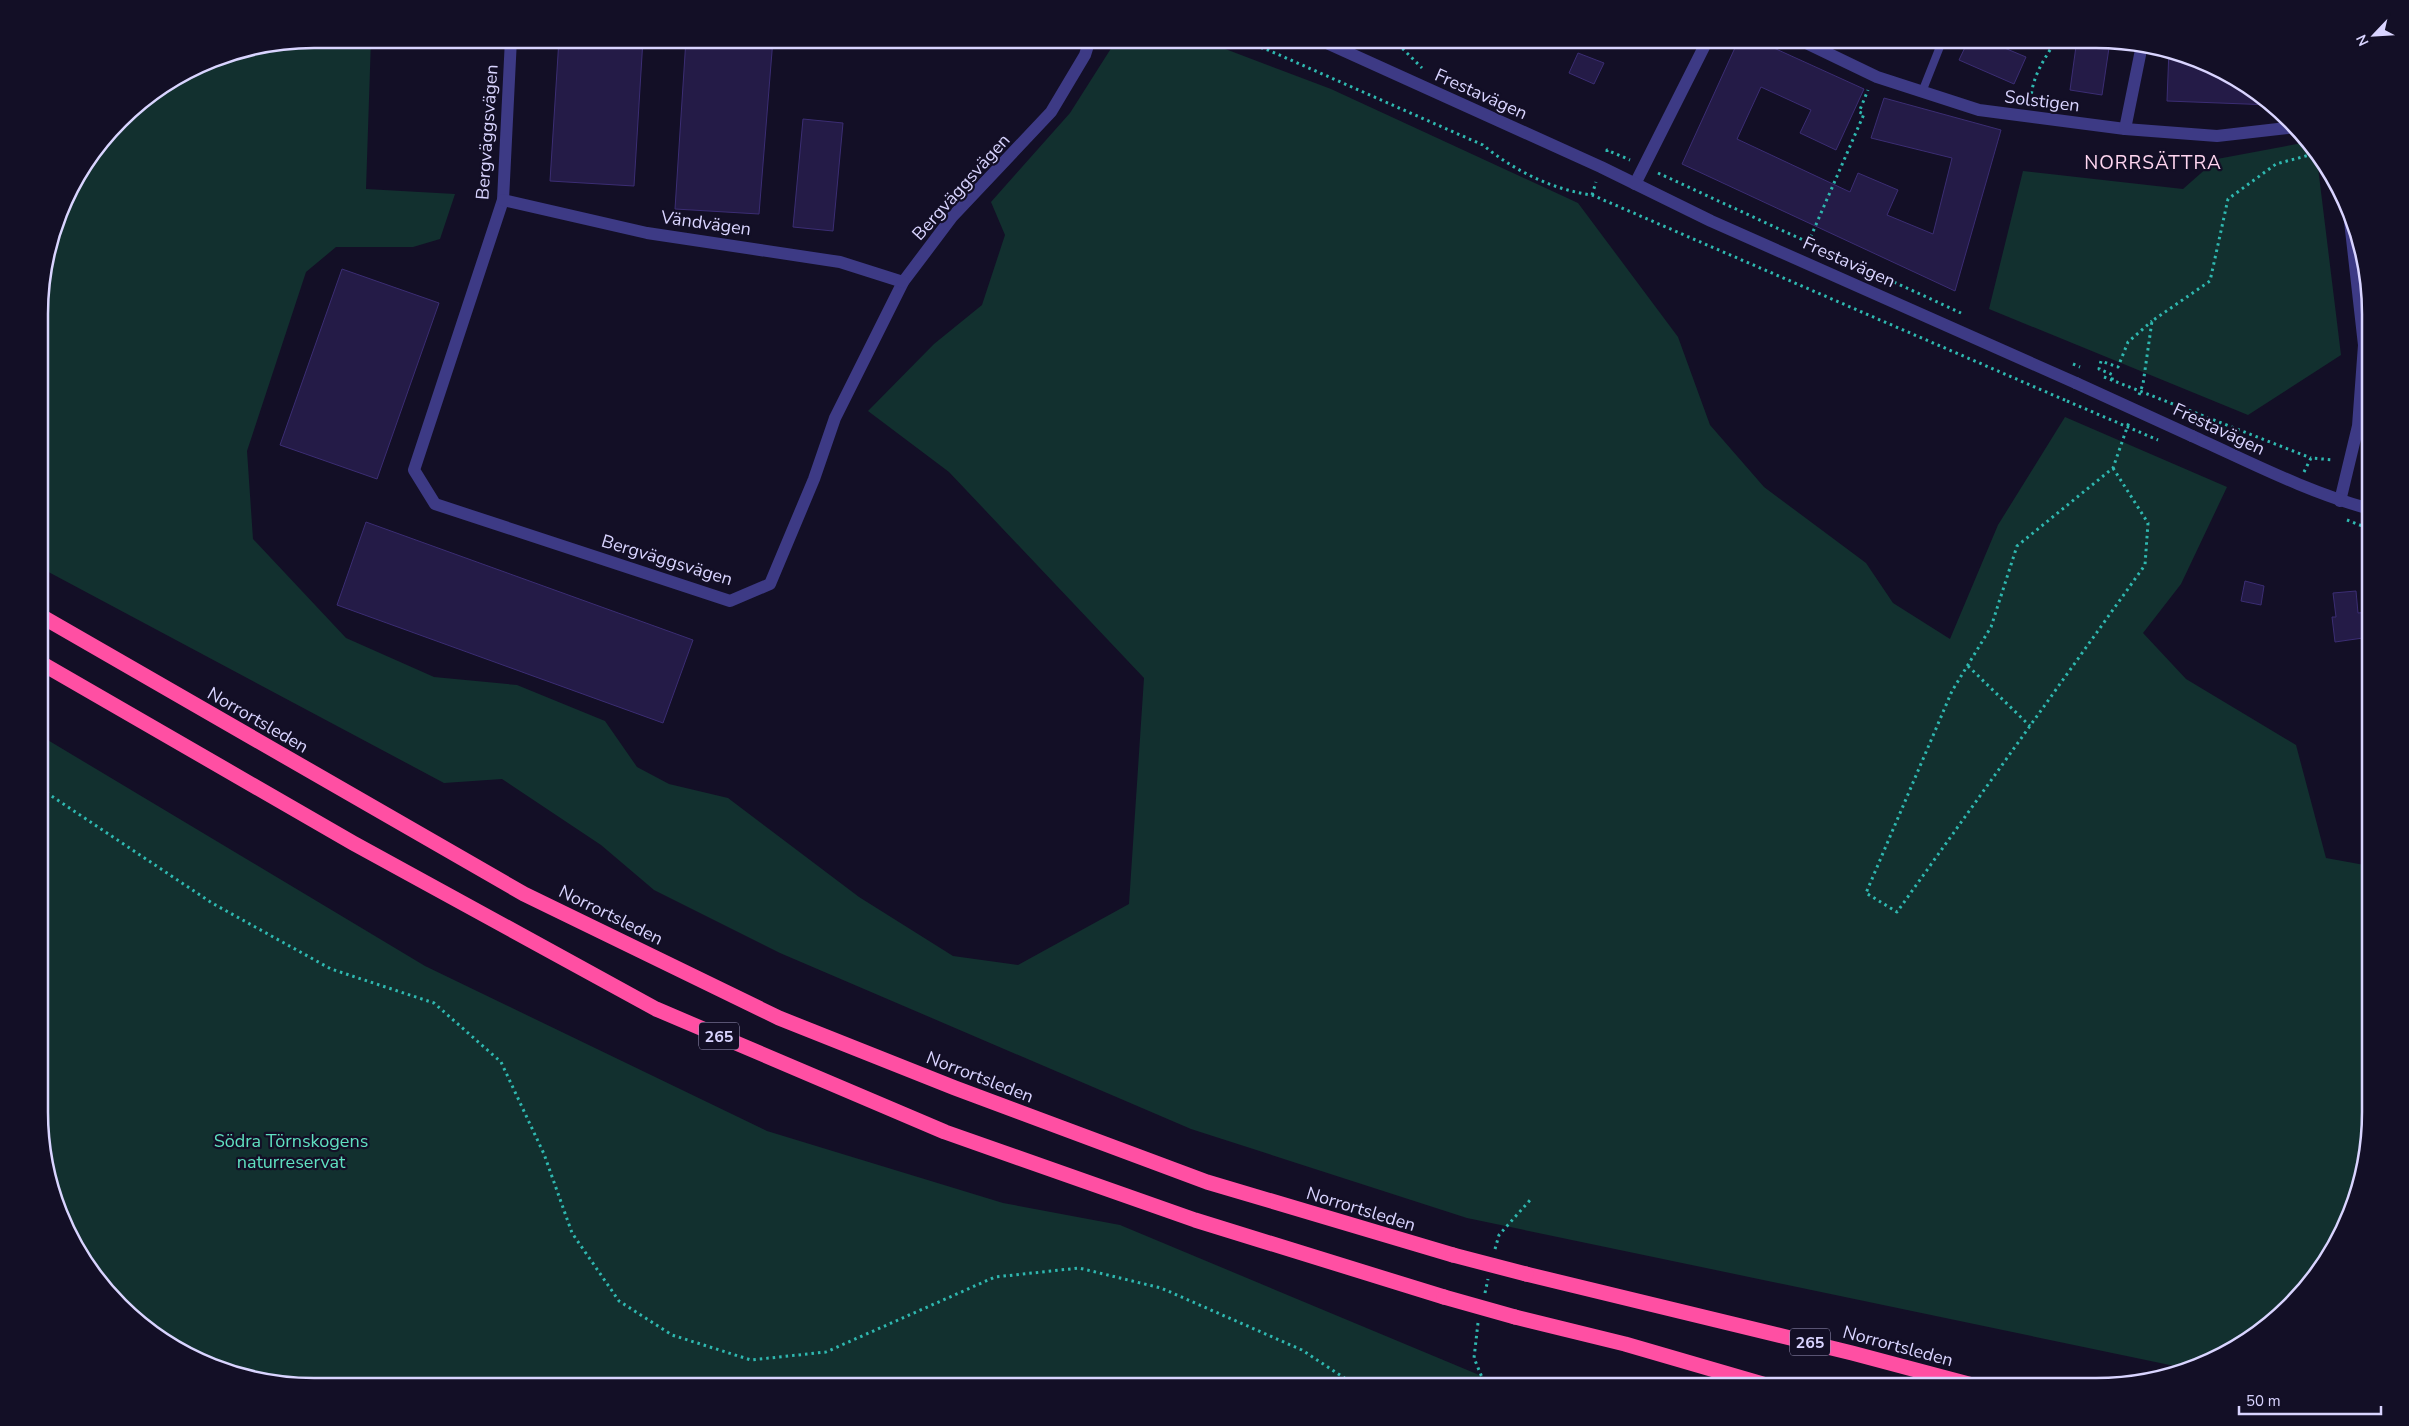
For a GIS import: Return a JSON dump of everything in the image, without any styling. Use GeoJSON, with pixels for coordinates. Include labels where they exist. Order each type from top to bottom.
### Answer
{"type":"FeatureCollection","features":[{"type":"Feature","properties":{"kind":"highway","name":"Norrortsleden"},"geometry":{"type":"LineString","coordinates":[[48,620],[524,894],[779,1018],[955,1088],[1207,1182],[1453,1255],[1842,1350],[1946,1378]]}},
{"type":"Feature","properties":{"kind":"highway","name":"265"},"geometry":{"type":"LineString","coordinates":[[48,667],[354,843],[656,1009],[945,1132],[1195,1220],[1444,1297],[1515,1317],[1625,1344],[1742,1378]]}},
{"type":"Feature","properties":{"kind":"street","name":"Bergväggsvägen"},"geometry":{"type":"LineString","coordinates":[[511,48],[503,200],[414,470],[435,504],[730,601],[770,584],[814,479],[836,418],[903,282],[952,217],[1051,112],[1085,56],[1087,48]]}},
{"type":"Feature","properties":{"kind":"street","name":"Frestavägen"},"geometry":{"type":"LineString","coordinates":[[1338,48],[1636,184],[1711,221],[2076,383],[2298,485],[2340,501],[2362,507]]}},
{"type":"Feature","properties":{"kind":"street"},"geometry":{"type":"LineString","coordinates":[[1636,184],[1704,48]]}},
{"type":"Feature","properties":{"kind":"street","name":"Solstigen"},"geometry":{"type":"LineString","coordinates":[[1817,48],[1877,77],[1980,110],[2124,129],[2217,136],[2287,128]]}},
{"type":"Feature","properties":{"kind":"street"},"geometry":{"type":"LineString","coordinates":[[2124,129],[2141,52]]}},
{"type":"Feature","properties":{"kind":"street","name":"Vändvägen"},"geometry":{"type":"LineString","coordinates":[[503,200],[647,233],[778,251],[840,262],[903,282]]}},
{"type":"Feature","properties":{"kind":"street"},"geometry":{"type":"LineString","coordinates":[[2356,260],[2361,303]]}},
{"type":"Feature","properties":{"kind":"street"},"geometry":{"type":"LineString","coordinates":[[2340,501],[2358,426],[2362,390]]}},
{"type":"Feature","properties":{"kind":"lane"},"geometry":{"type":"LineString","coordinates":[[1922,92],[1939,48]]}},
{"type":"Feature","properties":{"kind":"path"},"geometry":{"type":"LineString","coordinates":[[1262,48],[1483,145],[1502,162],[1569,192],[1592,195],[2167,444]]}},
{"type":"Feature","properties":{"kind":"path"},"geometry":{"type":"LineString","coordinates":[[1400,48],[1424,71]]}},
{"type":"Feature","properties":{"kind":"path"},"geometry":{"type":"LineString","coordinates":[[2017,116],[2020,97],[2031,99],[2032,86],[2036,74],[2052,48]]}},
{"type":"Feature","properties":{"kind":"path"},"geometry":{"type":"LineString","coordinates":[[1808,243],[1864,114],[1859,112],[1871,83]]}},
{"type":"Feature","properties":{"kind":"path"},"geometry":{"type":"LineString","coordinates":[[1598,146],[1607,150]]}},
{"type":"Feature","properties":{"kind":"path"},"geometry":{"type":"LineString","coordinates":[[2112,380],[2113,375],[2098,369],[2101,361],[2118,367],[2128,342],[2152,321],[2210,281],[2228,199],[2276,164],[2309,155]]}},
{"type":"Feature","properties":{"kind":"path"},"geometry":{"type":"LineString","coordinates":[[1645,166],[1967,315]]}},
{"type":"Feature","properties":{"kind":"path"},"geometry":{"type":"LineString","coordinates":[[2136,402],[2143,384],[2152,321]]}},
{"type":"Feature","properties":{"kind":"path"},"geometry":{"type":"LineString","coordinates":[[2064,360],[2088,370]]}},
{"type":"Feature","properties":{"kind":"path"},"geometry":{"type":"LineString","coordinates":[[2096,373],[2311,458],[2350,461]]}},
{"type":"Feature","properties":{"kind":"path"},"geometry":{"type":"LineString","coordinates":[[2113,468],[2148,523],[2145,565],[1897,912],[1866,893],[1952,691],[1991,627],[2018,546],[2113,468],[2130,420]]}},
{"type":"Feature","properties":{"kind":"path"},"geometry":{"type":"LineString","coordinates":[[2298,485],[2311,458]]}},
{"type":"Feature","properties":{"kind":"path"},"geometry":{"type":"LineString","coordinates":[[1968,666],[2030,726]]}},
{"type":"Feature","properties":{"kind":"path"},"geometry":{"type":"LineString","coordinates":[[48,795],[212,904],[331,969],[434,1003],[501,1062],[544,1154],[572,1233],[619,1301],[672,1335],[751,1360],[826,1352],[995,1277],[1079,1268],[1162,1288],[1302,1350],[1344,1378]]}},
{"type":"Feature","properties":{"kind":"path"},"geometry":{"type":"LineString","coordinates":[[1494,1254],[1499,1235],[1532,1199]]}},
{"type":"Feature","properties":{"kind":"path"},"geometry":{"type":"LineString","coordinates":[[1484,1299],[1490,1272]]}},
{"type":"Feature","properties":{"kind":"path"},"geometry":{"type":"LineString","coordinates":[[1480,1317],[1474,1358],[1482,1378]]}},
{"type":"Feature","properties":{"kind":"green space"},"geometry":{"type":"Polygon","coordinates":[[[296,48],[371,48],[366,189],[455,194],[440,239],[413,247],[336,247],[306,272],[247,451],[253,539],[346,638],[434,677],[517,685],[605,721],[637,767],[669,784],[728,798],[859,897],[953,956],[1018,965],[1129,904],[1144,678],[949,472],[868,411],[934,344],[982,305],[1005,235],[991,202],[1070,113],[1111,48],[1223,48],[1331,89],[1578,203],[1678,337],[1710,425],[1764,487],[1866,563],[1893,603],[1950,639],[1998,525],[2065,417],[2227,487],[2181,584],[2143,633],[2186,679],[2296,745],[2326,858],[2362,865],[2362,1112],[2356,1164],[2347,1198],[2334,1230],[2317,1260],[2284,1301],[2243,1334],[2228,1343],[2197,1358],[2174,1366],[1467,1218],[1191,1129],[780,953],[654,890],[601,845],[502,779],[444,783],[48,572],[48,296],[50,279],[62,228],[75,196],[92,166],[125,125],[166,92],[196,75],[228,62],[262,53],[296,48]]]}},
{"type":"Feature","properties":{"kind":"green space"},"geometry":{"type":"Polygon","coordinates":[[[2299,144],[2317,166],[2341,355],[2248,415],[1989,309],[2023,171],[2183,189],[2217,159],[2299,144]]]}},
{"type":"Feature","properties":{"kind":"green space","name":"Södra Törnskogens naturreservat"},"geometry":{"type":"Polygon","coordinates":[[[48,740],[425,966],[767,1131],[1003,1203],[1120,1225],[1486,1378],[296,1378],[245,1369],[196,1351],[166,1334],[125,1301],[114,1288],[92,1260],[75,1230],[57,1181],[48,1130],[48,740]]]}},
{"type":"Feature","properties":{"kind":"building"},"geometry":{"type":"Polygon","coordinates":[[[558,48],[642,48],[634,186],[550,181],[558,48]]]}},
{"type":"Feature","properties":{"kind":"building"},"geometry":{"type":"Polygon","coordinates":[[[685,48],[772,48],[759,214],[675,209],[685,48]]]}},
{"type":"Feature","properties":{"kind":"building"},"geometry":{"type":"Polygon","coordinates":[[[1735,48],[1774,48],[1864,89],[1836,150],[1800,133],[1811,110],[1761,87],[1737,139],[1850,192],[1858,173],[1898,190],[1887,215],[1933,234],[1952,158],[1871,138],[1884,98],[2001,130],[1955,291],[1682,164],[1735,48]]]}},
{"type":"Feature","properties":{"kind":"building"},"geometry":{"type":"Polygon","coordinates":[[[1965,48],[2004,48],[2026,57],[2014,84],[1959,60],[1965,48]]]}},
{"type":"Feature","properties":{"kind":"building"},"geometry":{"type":"Polygon","coordinates":[[[2076,48],[2109,48],[2102,95],[2070,90],[2076,48]]]}},
{"type":"Feature","properties":{"kind":"building"},"geometry":{"type":"Polygon","coordinates":[[[1578,53],[1604,63],[1594,84],[1569,73],[1578,53]]]}},
{"type":"Feature","properties":{"kind":"building"},"geometry":{"type":"Polygon","coordinates":[[[2169,58],[2213,75],[2243,92],[2259,105],[2167,101],[2169,58]]]}},
{"type":"Feature","properties":{"kind":"building"},"geometry":{"type":"Polygon","coordinates":[[[803,119],[843,123],[833,231],[793,227],[803,119]]]}},
{"type":"Feature","properties":{"kind":"building"},"geometry":{"type":"Polygon","coordinates":[[[342,269],[439,303],[377,479],[280,445],[342,269]]]}},
{"type":"Feature","properties":{"kind":"building"},"geometry":{"type":"Polygon","coordinates":[[[366,522],[693,640],[663,723],[337,605],[366,522]]]}},
{"type":"Feature","properties":{"kind":"building"},"geometry":{"type":"Polygon","coordinates":[[[2245,581],[2264,586],[2261,605],[2241,601],[2245,581]]]}},
{"type":"Feature","properties":{"kind":"building"},"geometry":{"type":"Polygon","coordinates":[[[2356,591],[2358,613],[2362,613],[2362,638],[2335,642],[2332,617],[2336,617],[2333,593],[2356,591]]]}},
{"type":"Feature","properties":{"kind":"district","name":"NORRSÄTTRA"},"geometry":{"type":"Point","coordinates":[2153,162]}}]}
